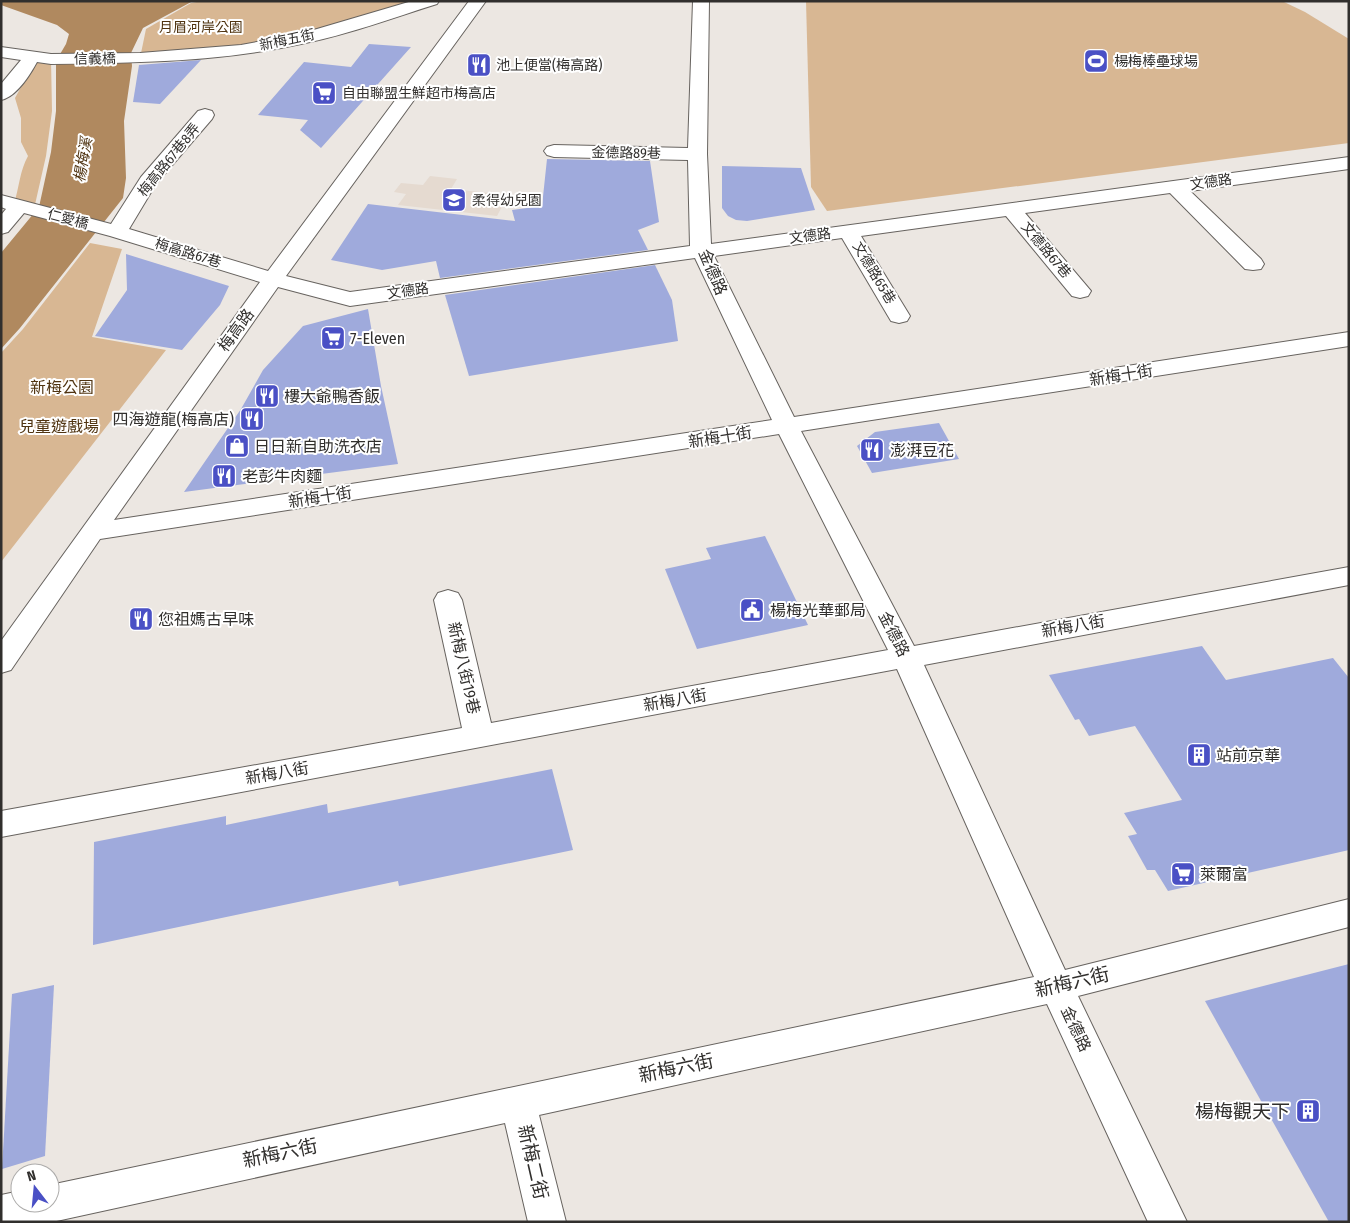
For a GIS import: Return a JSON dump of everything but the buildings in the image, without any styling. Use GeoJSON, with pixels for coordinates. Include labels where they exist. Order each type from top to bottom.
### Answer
{"type":"FeatureCollection","features":[{"type":"Feature","properties":{"kind":"street","name":"新梅五街"},"geometry":{"type":"LineString","coordinates":[[140,58],[241,50],[302,39],[431,1]]}},
{"type":"Feature","properties":{"kind":"street","name":"梅高路"},"geometry":{"type":"LineString","coordinates":[[1,663],[273,279],[478,1]]}},
{"type":"Feature","properties":{"kind":"street","name":"金德路"},"geometry":{"type":"LineString","coordinates":[[701,1],[697,154],[701,250],[786,427],[906,657],[1056,987],[1168,1222]]}},
{"type":"Feature","properties":{"kind":"street"},"geometry":{"type":"LineString","coordinates":[[1,39],[42,58]]}},
{"type":"Feature","properties":{"kind":"street"},"geometry":{"type":"LineString","coordinates":[[1,52],[42,58]]}},
{"type":"Feature","properties":{"kind":"street","name":"信義橋"},"geometry":{"type":"LineString","coordinates":[[42,58],[140,58]]}},
{"type":"Feature","properties":{"kind":"street"},"geometry":{"type":"LineString","coordinates":[[1,95],[22,73],[42,58]]}},
{"type":"Feature","properties":{"kind":"street","name":"梅高路67巷8弄"},"geometry":{"type":"LineString","coordinates":[[110,230],[148,181],[205,115]]}},
{"type":"Feature","properties":{"kind":"street","name":"金德路89巷"},"geometry":{"type":"LineString","coordinates":[[554,151],[697,154]]}},
{"type":"Feature","properties":{"kind":"street","name":"文德路"},"geometry":{"type":"LineString","coordinates":[[273,279],[350,299],[1175,187],[1339,170]]}},
{"type":"Feature","properties":{"kind":"street"},"geometry":{"type":"LineString","coordinates":[[1175,187],[1253,264]]}},
{"type":"Feature","properties":{"kind":"street"},"geometry":{"type":"LineString","coordinates":[[1,228],[18,205]]}},
{"type":"Feature","properties":{"kind":"street","name":"仁愛橋"},"geometry":{"type":"LineString","coordinates":[[18,205],[110,230]]}},
{"type":"Feature","properties":{"kind":"street","name":"文德路67巷"},"geometry":{"type":"LineString","coordinates":[[1011,209],[1080,291]]}},
{"type":"Feature","properties":{"kind":"street","name":"梅高路67巷"},"geometry":{"type":"LineString","coordinates":[[110,230],[273,279]]}},
{"type":"Feature","properties":{"kind":"street","name":"文德路65巷"},"geometry":{"type":"LineString","coordinates":[[848,231],[899,316]]}},
{"type":"Feature","properties":{"kind":"street","name":"新梅十街"},"geometry":{"type":"LineString","coordinates":[[92,532],[786,427],[1349,339]]}},
{"type":"Feature","properties":{"kind":"street","name":"新梅八街"},"geometry":{"type":"LineString","coordinates":[[1,824],[1349,576]]}},
{"type":"Feature","properties":{"kind":"street","name":"新梅八街19巷"},"geometry":{"type":"LineString","coordinates":[[448,600],[479,736]]}},
{"type":"Feature","properties":{"kind":"street","name":"新梅六街"},"geometry":{"type":"LineString","coordinates":[[1,1214],[1056,987],[1349,913]]}},
{"type":"Feature","properties":{"kind":"street","name":"新梅二街"},"geometry":{"type":"LineString","coordinates":[[518,1102],[547,1222]]}},
{"type":"Feature","properties":{"kind":"shaded area","name":"柔得幼兒園"},"geometry":{"type":"Polygon","coordinates":[[[430,176],[457,179],[451,189],[508,195],[497,216],[398,205],[406,194],[394,192],[401,183],[423,185],[430,176]]]}},
{"type":"Feature","properties":{"kind":"green space","name":"月眉河岸公園"},"geometry":{"type":"Polygon","coordinates":[[[202,1],[431,1],[302,39],[140,58],[146,29],[191,3],[202,1]]]}},
{"type":"Feature","properties":{"kind":"green space"},"geometry":{"type":"Polygon","coordinates":[[[806,1],[1282,1],[1305,12],[1349,39],[1349,143],[827,211],[811,187],[806,1]]]}},
{"type":"Feature","properties":{"kind":"green space"},"geometry":{"type":"Polygon","coordinates":[[[37,58],[51,59],[52,111],[46,156],[34,209],[14,204],[21,173],[28,156],[21,142],[21,118],[15,98],[37,58]]]}},
{"type":"Feature","properties":{"kind":"green space","name":"新梅公園"},"geometry":{"type":"Polygon","coordinates":[[[90,243],[122,249],[92,337],[166,350],[1,562],[1,353],[23,329],[90,243]]]}},
{"type":"Feature","properties":{"kind":"water","name":"楊梅溪"},"geometry":{"type":"Polygon","coordinates":[[[1,1],[193,1],[143,28],[131,53],[132,66],[124,121],[126,178],[123,198],[20,328],[1,349],[1,253],[39,207],[51,152],[56,111],[56,61],[66,44],[69,34],[57,25],[1,5],[1,1]]]}},
{"type":"Feature","properties":{"kind":"place","name":"楊梅棒壘球場"},"geometry":{"type":"Point","coordinates":[1096,61]}},
{"type":"Feature","properties":{"kind":"place","name":"池上便當(梅高路)"},"geometry":{"type":"Point","coordinates":[479,65]}},
{"type":"Feature","properties":{"kind":"place","name":"自由聯盟生鮮超市梅高店"},"geometry":{"type":"Point","coordinates":[324,93]}},
{"type":"Feature","properties":{"kind":"place","name":"柔得幼兒園"},"geometry":{"type":"Point","coordinates":[454,200]}},
{"type":"Feature","properties":{"kind":"place","name":"7-Eleven"},"geometry":{"type":"Point","coordinates":[333,338]}},
{"type":"Feature","properties":{"kind":"place","name":"樓大爺鴨香飯"},"geometry":{"type":"Point","coordinates":[267,396]}},
{"type":"Feature","properties":{"kind":"place","name":"四海遊龍(梅高店)"},"geometry":{"type":"Point","coordinates":[252,419]}},
{"type":"Feature","properties":{"kind":"place","name":"日日新自助洗衣店"},"geometry":{"type":"Point","coordinates":[237,446]}},
{"type":"Feature","properties":{"kind":"place","name":"澎湃豆花"},"geometry":{"type":"Point","coordinates":[872,450]}},
{"type":"Feature","properties":{"kind":"place","name":"老彭牛肉麵"},"geometry":{"type":"Point","coordinates":[224,476]}},
{"type":"Feature","properties":{"kind":"place","name":"楊梅光華郵局"},"geometry":{"type":"Point","coordinates":[752,610]}},
{"type":"Feature","properties":{"kind":"place","name":"您祖媽古早味"},"geometry":{"type":"Point","coordinates":[141,619]}},
{"type":"Feature","properties":{"kind":"place","name":"站前京華"},"geometry":{"type":"Point","coordinates":[1199,755]}},
{"type":"Feature","properties":{"kind":"place","name":"萊爾富"},"geometry":{"type":"Point","coordinates":[1183,874]}},
{"type":"Feature","properties":{"kind":"place","name":"楊梅觀天下"},"geometry":{"type":"Point","coordinates":[1308,1111]}},
{"type":"Feature","properties":{"kind":"park label","name":"兒童遊戲場"},"geometry":{"type":"Point","coordinates":[59,426]}}]}
